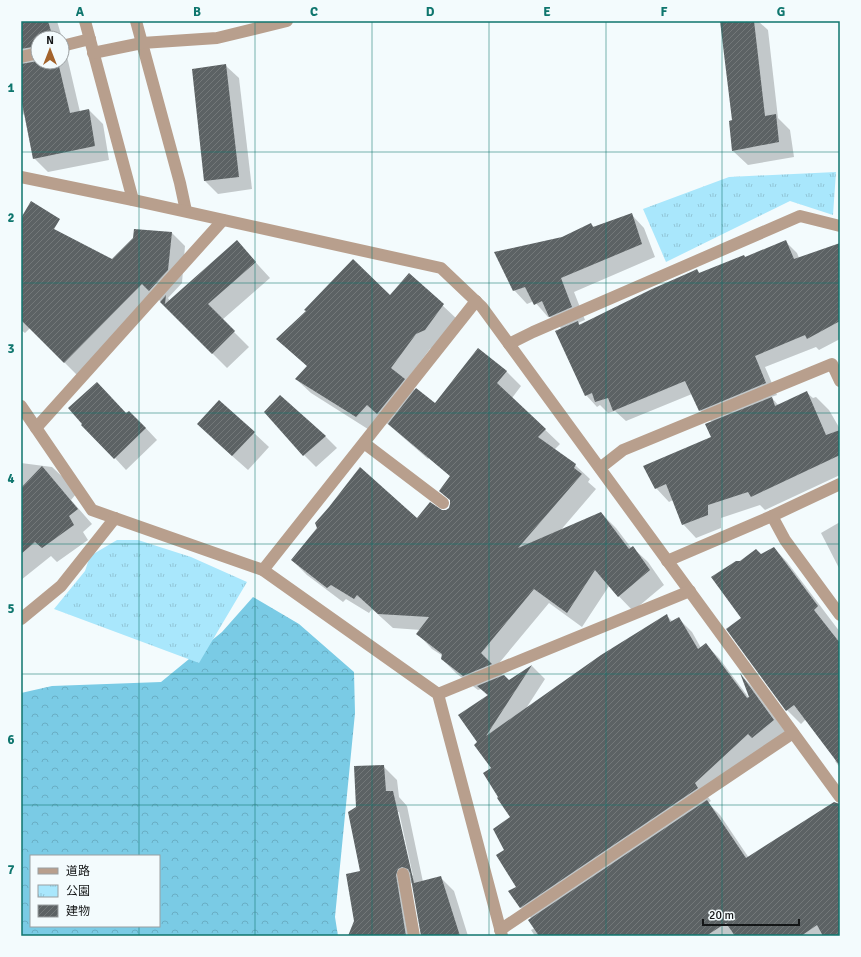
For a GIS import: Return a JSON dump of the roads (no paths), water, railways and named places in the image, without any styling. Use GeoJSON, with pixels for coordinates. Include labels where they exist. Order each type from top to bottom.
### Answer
{"type":"FeatureCollection","features":[{"type":"Feature","properties":{"kind":"street"},"geometry":{"type":"LineString","coordinates":[[85,21],[133,200]]}},
{"type":"Feature","properties":{"kind":"street"},"geometry":{"type":"LineString","coordinates":[[136,21],[180,183],[186,211]]}},
{"type":"Feature","properties":{"kind":"street"},"geometry":{"type":"LineString","coordinates":[[93,53],[142,43],[217,38],[287,21]]}},
{"type":"Feature","properties":{"kind":"street"},"geometry":{"type":"LineString","coordinates":[[70,44],[90,39]]}},
{"type":"Feature","properties":{"kind":"street"},"geometry":{"type":"LineString","coordinates":[[21,177],[186,211],[441,268],[482,307],[840,797]]}},
{"type":"Feature","properties":{"kind":"street"},"geometry":{"type":"LineString","coordinates":[[509,344],[533,332],[800,216],[839,222]]}},
{"type":"Feature","properties":{"kind":"street"},"geometry":{"type":"LineString","coordinates":[[36,428],[223,220]]}},
{"type":"Feature","properties":{"kind":"street"},"geometry":{"type":"LineString","coordinates":[[263,570],[476,300]]}},
{"type":"Feature","properties":{"kind":"street"},"geometry":{"type":"LineString","coordinates":[[600,468],[623,450],[832,364],[840,381]]}},
{"type":"Feature","properties":{"kind":"street"},"geometry":{"type":"LineString","coordinates":[[21,406],[92,510],[263,570],[438,694],[501,933],[793,733]]}},
{"type":"Feature","properties":{"kind":"street"},"geometry":{"type":"LineString","coordinates":[[364,442],[442,503]]}},
{"type":"Feature","properties":{"kind":"street"},"geometry":{"type":"LineString","coordinates":[[667,561],[772,516],[840,484]]}},
{"type":"Feature","properties":{"kind":"street"},"geometry":{"type":"LineString","coordinates":[[772,516],[785,540],[840,615]]}},
{"type":"Feature","properties":{"kind":"street"},"geometry":{"type":"LineString","coordinates":[[21,619],[61,586],[115,518]]}},
{"type":"Feature","properties":{"kind":"street"},"geometry":{"type":"LineString","coordinates":[[438,694],[690,591]]}},
{"type":"Feature","properties":{"kind":"street"},"geometry":{"type":"LineString","coordinates":[[404,874],[414,936]]}}]}
